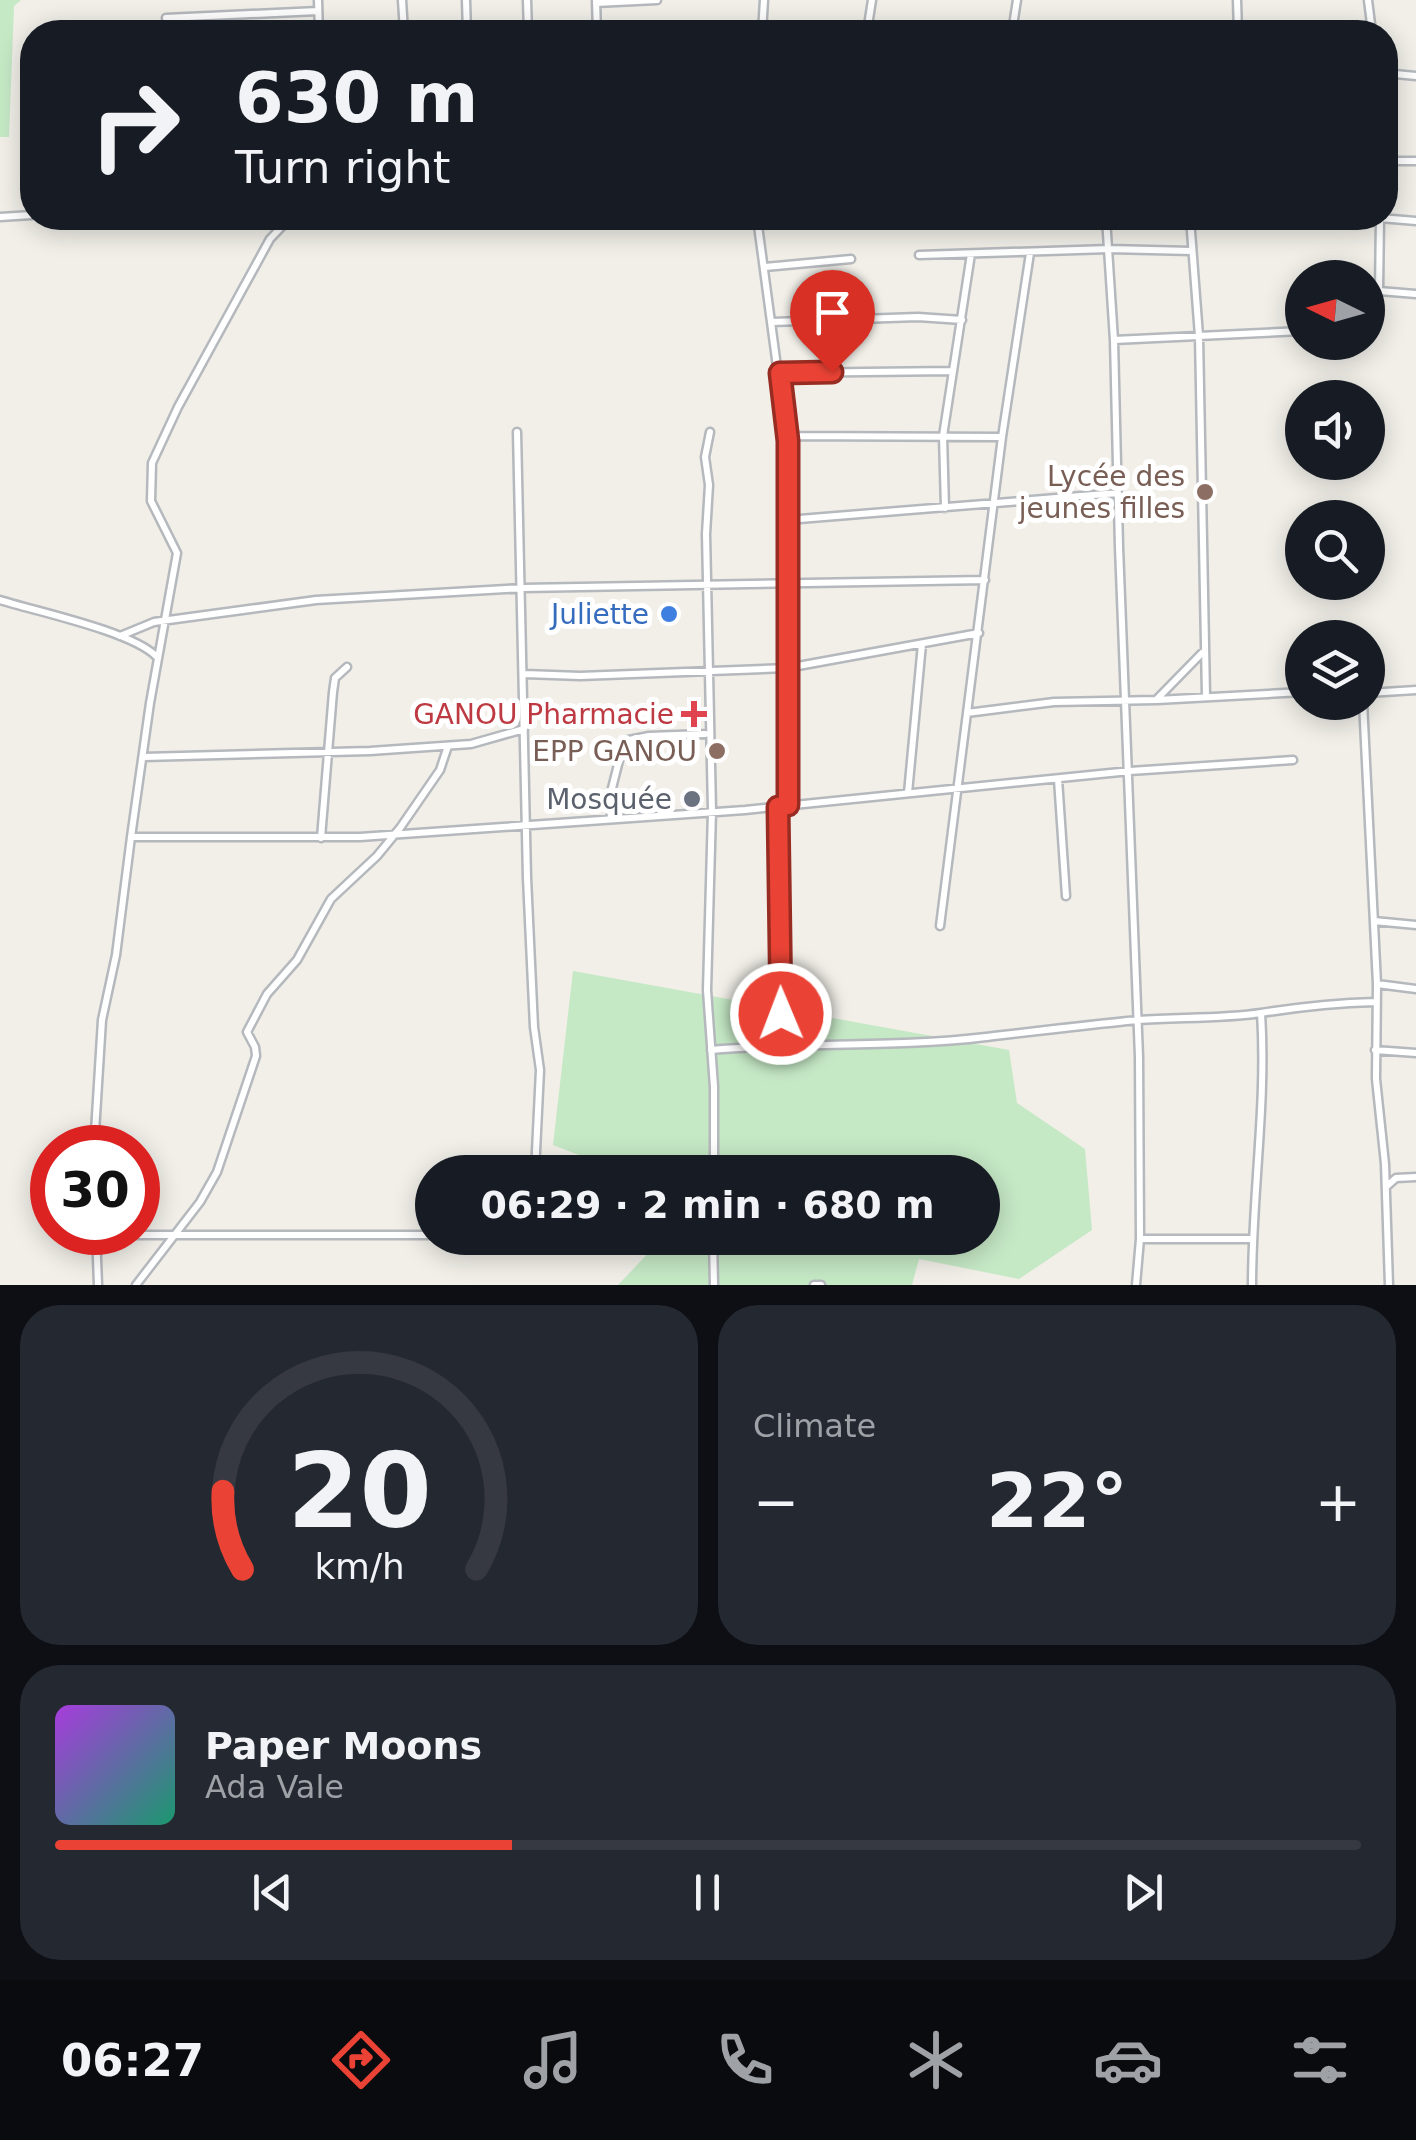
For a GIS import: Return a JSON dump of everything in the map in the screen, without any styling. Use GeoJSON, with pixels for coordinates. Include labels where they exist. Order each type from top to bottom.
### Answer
{"type":"FeatureCollection","features":[{"type":"Feature","properties":{"kind":"street"},"geometry":{"type":"LineString","coordinates":[[318,0],[318,20]]}},
{"type":"Feature","properties":{"kind":"street"},"geometry":{"type":"LineString","coordinates":[[596,1],[658,0]]}},
{"type":"Feature","properties":{"kind":"street"},"geometry":{"type":"LineString","coordinates":[[166,18],[318,11]]}},
{"type":"Feature","properties":{"kind":"street"},"geometry":{"type":"LineString","coordinates":[[95,1125],[102,1020],[116,955],[157,657],[177,553],[152,501],[155,453],[270,240],[279,230]]}},
{"type":"Feature","properties":{"kind":"street"},"geometry":{"type":"LineString","coordinates":[[759,230],[787,436],[788,805]]}},
{"type":"Feature","properties":{"kind":"street"},"geometry":{"type":"LineString","coordinates":[[1107,230],[1139,1057],[1140,1239],[1136,1285]]}},
{"type":"Feature","properties":{"kind":"street"},"geometry":{"type":"LineString","coordinates":[[1191,230],[1199,336],[1205,518],[1206,696]]}},
{"type":"Feature","properties":{"kind":"street"},"geometry":{"type":"LineString","coordinates":[[1379,260],[1380,230]]}},
{"type":"Feature","properties":{"kind":"street"},"geometry":{"type":"LineString","coordinates":[[919,255],[1109,249],[1192,251]]}},
{"type":"Feature","properties":{"kind":"street"},"geometry":{"type":"LineString","coordinates":[[940,926],[1002,437],[1030,253]]}},
{"type":"Feature","properties":{"kind":"street"},"geometry":{"type":"LineString","coordinates":[[945,508],[943,436],[971,254]]}},
{"type":"Feature","properties":{"kind":"street"},"geometry":{"type":"LineString","coordinates":[[765,267],[851,259]]}},
{"type":"Feature","properties":{"kind":"street"},"geometry":{"type":"LineString","coordinates":[[1385,291],[1416,294]]}},
{"type":"Feature","properties":{"kind":"street"},"geometry":{"type":"LineString","coordinates":[[772,322],[918,317],[962,320]]}},
{"type":"Feature","properties":{"kind":"street"},"geometry":{"type":"LineString","coordinates":[[1114,340],[1285,333]]}},
{"type":"Feature","properties":{"kind":"street"},"geometry":{"type":"LineString","coordinates":[[780,373],[952,371]]}},
{"type":"Feature","properties":{"kind":"street"},"geometry":{"type":"LineString","coordinates":[[516,432],[534,1027],[540,1070],[536,1155]]}},
{"type":"Feature","properties":{"kind":"street"},"geometry":{"type":"LineString","coordinates":[[710,432],[705,457],[709,485],[706,586],[712,811],[707,990],[714,1155]]}},
{"type":"Feature","properties":{"kind":"street"},"geometry":{"type":"LineString","coordinates":[[787,436],[1002,437]]}},
{"type":"Feature","properties":{"kind":"street"},"geometry":{"type":"LineString","coordinates":[[787,520],[1118,493]]}},
{"type":"Feature","properties":{"kind":"street"},"geometry":{"type":"LineString","coordinates":[[120,636],[154,622],[316,600],[523,588],[985,580]]}},
{"type":"Feature","properties":{"kind":"street"},"geometry":{"type":"LineString","coordinates":[[0,600],[120,636],[147,647],[157,657]]}},
{"type":"Feature","properties":{"kind":"street"},"geometry":{"type":"LineString","coordinates":[[525,674],[707,673],[787,668],[980,633]]}},
{"type":"Feature","properties":{"kind":"street"},"geometry":{"type":"LineString","coordinates":[[908,793],[922,644]]}},
{"type":"Feature","properties":{"kind":"street"},"geometry":{"type":"LineString","coordinates":[[1156,700],[1203,652]]}},
{"type":"Feature","properties":{"kind":"street"},"geometry":{"type":"LineString","coordinates":[[322,838],[336,678],[346,667]]}},
{"type":"Feature","properties":{"kind":"street"},"geometry":{"type":"LineString","coordinates":[[1385,693],[1416,690]]}},
{"type":"Feature","properties":{"kind":"street"},"geometry":{"type":"LineString","coordinates":[[967,713],[1054,702],[1126,698],[1180,701],[1285,693]]}},
{"type":"Feature","properties":{"kind":"street"},"geometry":{"type":"LineString","coordinates":[[1364,720],[1389,1285]]}},
{"type":"Feature","properties":{"kind":"street"},"geometry":{"type":"LineString","coordinates":[[144,756],[448,746],[494,740],[524,729]]}},
{"type":"Feature","properties":{"kind":"street"},"geometry":{"type":"LineString","coordinates":[[611,818],[610,796],[624,741],[705,734]]}},
{"type":"Feature","properties":{"kind":"street"},"geometry":{"type":"LineString","coordinates":[[136,1285],[200,1202],[224,1157],[256,1056],[256,1046],[247,1032],[267,994],[298,960],[332,898],[395,835],[440,770],[448,746]]}},
{"type":"Feature","properties":{"kind":"street"},"geometry":{"type":"LineString","coordinates":[[131,837],[395,835],[778,807],[1130,771],[1293,760]]}},
{"type":"Feature","properties":{"kind":"street"},"geometry":{"type":"LineString","coordinates":[[1058,779],[1066,896]]}},
{"type":"Feature","properties":{"kind":"street"},"geometry":{"type":"LineString","coordinates":[[778,807],[782,1044]]}},
{"type":"Feature","properties":{"kind":"street"},"geometry":{"type":"LineString","coordinates":[[1374,921],[1416,925]]}},
{"type":"Feature","properties":{"kind":"street"},"geometry":{"type":"LineString","coordinates":[[1377,984],[1416,989]]}},
{"type":"Feature","properties":{"kind":"street"},"geometry":{"type":"LineString","coordinates":[[711,1050],[782,1044],[944,1041],[1135,1020],[1375,1002]]}},
{"type":"Feature","properties":{"kind":"street"},"geometry":{"type":"LineString","coordinates":[[1252,1285],[1259,1166],[1261,1013]]}},
{"type":"Feature","properties":{"kind":"street"},"geometry":{"type":"LineString","coordinates":[[1376,1050],[1416,1053]]}},
{"type":"Feature","properties":{"kind":"street"},"geometry":{"type":"LineString","coordinates":[[1386,1164],[1396,1178]]}},
{"type":"Feature","properties":{"kind":"street"},"geometry":{"type":"LineString","coordinates":[[1386,1188],[1396,1178],[1416,1178]]}},
{"type":"Feature","properties":{"kind":"street"},"geometry":{"type":"LineString","coordinates":[[160,1235],[415,1236]]}},
{"type":"Feature","properties":{"kind":"street"},"geometry":{"type":"LineString","coordinates":[[1140,1239],[1252,1239]]}},
{"type":"Feature","properties":{"kind":"street"},"geometry":{"type":"LineString","coordinates":[[97,1255],[98,1285]]}},
{"type":"Feature","properties":{"kind":"street"},"geometry":{"type":"LineString","coordinates":[[713,1255],[714,1285]]}},
{"type":"Feature","properties":{"kind":"street"},"geometry":{"type":"LineString","coordinates":[[814,1285],[822,1285]]}},
{"type":"Feature","properties":{"kind":"green space"},"geometry":{"type":"Polygon","coordinates":[[[0,0],[21,0],[14,6],[9,137],[0,137],[0,0]]]}},
{"type":"Feature","properties":{"kind":"green space"},"geometry":{"type":"Polygon","coordinates":[[[573,971],[1009,1050],[1017,1103],[1085,1149],[1092,1230],[1019,1279],[919,1259],[912,1285],[618,1285],[646,1255],[1000,1255],[1000,1155],[579,1155],[553,1145],[573,971]]]}},
{"type":"Feature","properties":{"kind":"place","name":"Lycée des jeunes filles"},"geometry":{"type":"Point","coordinates":[1205,492]}},
{"type":"Feature","properties":{"kind":"place","name":"Juliette"},"geometry":{"type":"Point","coordinates":[669,614]}},
{"type":"Feature","properties":{"kind":"place","name":"GANOU Pharmacie"},"geometry":{"type":"Point","coordinates":[694,714]}},
{"type":"Feature","properties":{"kind":"place","name":"EPP GANOU"},"geometry":{"type":"Point","coordinates":[717,751]}},
{"type":"Feature","properties":{"kind":"place","name":"Mosquée"},"geometry":{"type":"Point","coordinates":[692,799]}},
{"type":"Feature","properties":{"kind":"route"},"geometry":{"type":"LineString","coordinates":[[781,1014],[778,807],[788,805],[788,441],[780,373],[832,372]]}}]}
